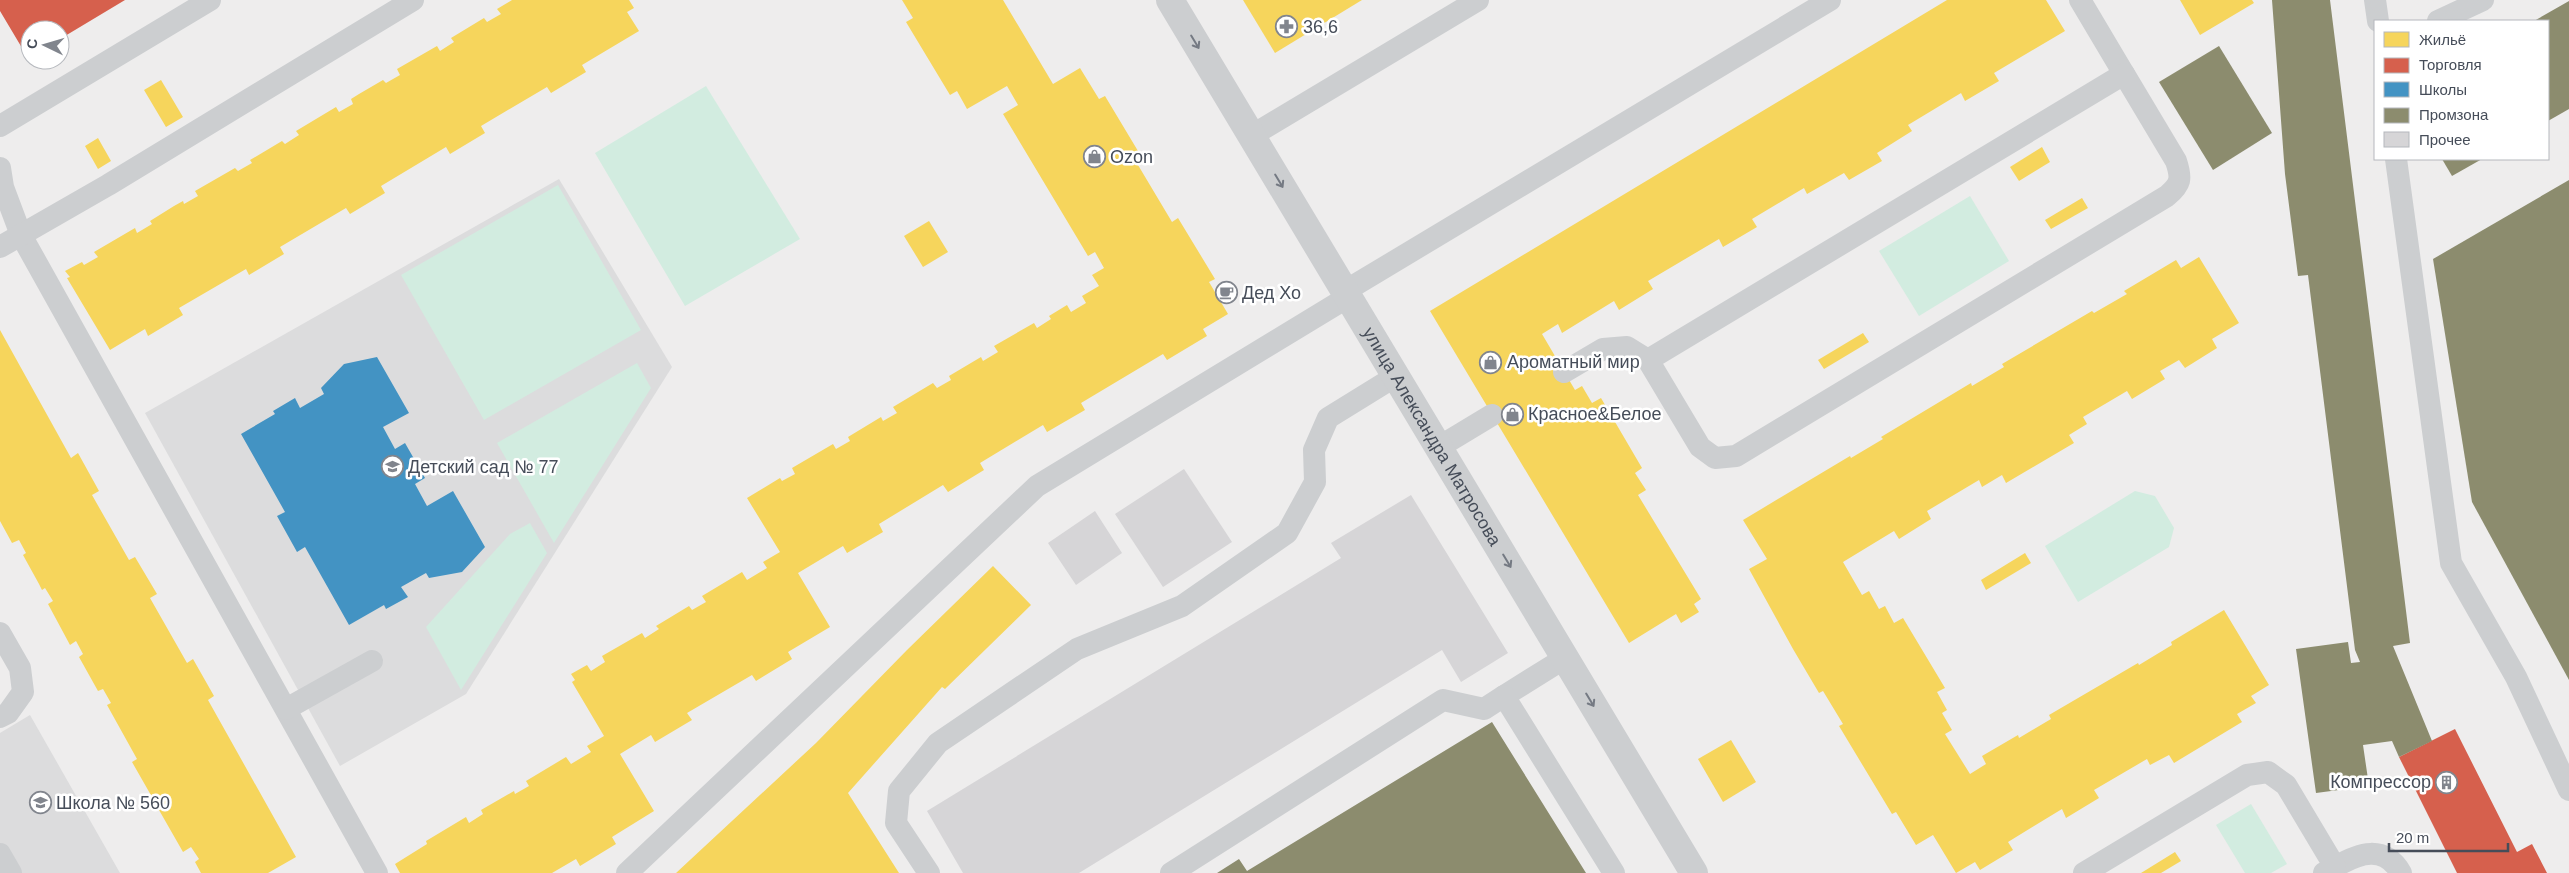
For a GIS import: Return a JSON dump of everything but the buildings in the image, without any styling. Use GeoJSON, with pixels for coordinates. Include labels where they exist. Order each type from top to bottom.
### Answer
{"type":"FeatureCollection","features":[{"type":"Feature","properties":{"kind":"street","name":"улица Александра Матросова"},"geometry":{"type":"LineString","coordinates":[[1170,0],[1694,873]]}},
{"type":"Feature","properties":{"kind":"lane"},"geometry":{"type":"LineString","coordinates":[[0,126],[210,0]]}},
{"type":"Feature","properties":{"kind":"lane"},"geometry":{"type":"LineString","coordinates":[[0,247],[413,0]]}},
{"type":"Feature","properties":{"kind":"lane"},"geometry":{"type":"LineString","coordinates":[[1251,136],[1478,0]]}},
{"type":"Feature","properties":{"kind":"lane"},"geometry":{"type":"LineString","coordinates":[[627,873],[1037,486],[1346,294],[1830,0]]}},
{"type":"Feature","properties":{"kind":"lane"},"geometry":{"type":"LineString","coordinates":[[2375,0],[2378,20]]}},
{"type":"Feature","properties":{"kind":"lane"},"geometry":{"type":"LineString","coordinates":[[2440,20],[2483,0]]}},
{"type":"Feature","properties":{"kind":"lane"},"geometry":{"type":"LineString","coordinates":[[1564,372],[1603,349],[1627,347],[1648,360],[1700,448],[1715,458],[1736,456],[2160,201],[2177,187],[2180,174],[2176,161],[2124,74],[2087,3]]}},
{"type":"Feature","properties":{"kind":"lane"},"geometry":{"type":"LineString","coordinates":[[1648,360],[2124,74]]}},
{"type":"Feature","properties":{"kind":"lane"},"geometry":{"type":"LineString","coordinates":[[2396,160],[2451,563],[2516,677],[2569,790]]}},
{"type":"Feature","properties":{"kind":"lane"},"geometry":{"type":"LineString","coordinates":[[0,168],[3,187],[21,235],[377,873]]}},
{"type":"Feature","properties":{"kind":"lane"},"geometry":{"type":"LineString","coordinates":[[929,873],[896,823],[899,791],[938,743],[1077,649],[1182,606],[1287,533],[1316,482],[1314,450],[1328,418],[1396,376]]}},
{"type":"Feature","properties":{"kind":"lane"},"geometry":{"type":"LineString","coordinates":[[1439,447],[1492,415]]}},
{"type":"Feature","properties":{"kind":"lane"},"geometry":{"type":"LineString","coordinates":[[0,633],[20,668],[23,692],[8,713],[0,717]]}},
{"type":"Feature","properties":{"kind":"lane"},"geometry":{"type":"LineString","coordinates":[[1172,873],[1442,700],[1484,709],[1565,658]]}},
{"type":"Feature","properties":{"kind":"lane"},"geometry":{"type":"LineString","coordinates":[[286,709],[372,661]]}},
{"type":"Feature","properties":{"kind":"lane"},"geometry":{"type":"LineString","coordinates":[[1504,696],[1614,873]]}},
{"type":"Feature","properties":{"kind":"lane"},"geometry":{"type":"LineString","coordinates":[[2084,873],[2247,775],[2268,772],[2286,786],[2330,870],[2353,856],[2370,853],[2386,856],[2402,873]]}},
{"type":"Feature","properties":{"kind":"lane"},"geometry":{"type":"LineString","coordinates":[[0,854],[11,873]]}},
{"type":"Feature","properties":{"kind":"shaded area","name":"Детский сад № 77"},"geometry":{"type":"Polygon","coordinates":[[[559,179],[672,367],[466,694],[340,766],[145,413],[559,179]]]}},
{"type":"Feature","properties":{"kind":"shaded area","name":"Школа № 560"},"geometry":{"type":"Polygon","coordinates":[[[30,715],[120,873],[0,873],[0,733],[30,715]]]}},
{"type":"Feature","properties":{"kind":"green space"},"geometry":{"type":"Polygon","coordinates":[[[706,86],[800,239],[685,306],[595,153],[706,86]]]}},
{"type":"Feature","properties":{"kind":"green space"},"geometry":{"type":"Polygon","coordinates":[[[558,185],[641,330],[484,420],[401,275],[558,185]]]}},
{"type":"Feature","properties":{"kind":"green space"},"geometry":{"type":"Polygon","coordinates":[[[1970,196],[2009,261],[1919,316],[1879,251],[1970,196]]]}},
{"type":"Feature","properties":{"kind":"green space"},"geometry":{"type":"Polygon","coordinates":[[[637,363],[651,388],[554,543],[497,443],[637,363]]]}},
{"type":"Feature","properties":{"kind":"green space"},"geometry":{"type":"Polygon","coordinates":[[[2135,491],[2155,496],[2174,528],[2169,547],[2078,602],[2045,546],[2135,491]]]}},
{"type":"Feature","properties":{"kind":"green space"},"geometry":{"type":"Polygon","coordinates":[[[530,523],[547,553],[461,690],[426,627],[510,534],[530,523]]]}},
{"type":"Feature","properties":{"kind":"green space"},"geometry":{"type":"Polygon","coordinates":[[[2251,804],[2287,864],[2271,873],[2245,873],[2216,825],[2251,804]]]}},
{"type":"Feature","properties":{"kind":"place","name":"36,6"},"geometry":{"type":"Point","coordinates":[1287,27]}},
{"type":"Feature","properties":{"kind":"place","name":"Ozon"},"geometry":{"type":"Point","coordinates":[1094,157]}},
{"type":"Feature","properties":{"kind":"place","name":"Дед Хо"},"geometry":{"type":"Point","coordinates":[1226,293]}},
{"type":"Feature","properties":{"kind":"place","name":"Ароматный мир"},"geometry":{"type":"Point","coordinates":[1491,362]}},
{"type":"Feature","properties":{"kind":"place","name":"Красное&Белое"},"geometry":{"type":"Point","coordinates":[1512,414]}},
{"type":"Feature","properties":{"kind":"place","name":"Детский сад № 77"},"geometry":{"type":"Point","coordinates":[392,467]}},
{"type":"Feature","properties":{"kind":"place","name":"Компрессор"},"geometry":{"type":"Point","coordinates":[2447,782]}},
{"type":"Feature","properties":{"kind":"place","name":"Школа № 560"},"geometry":{"type":"Point","coordinates":[40,803]}}]}
